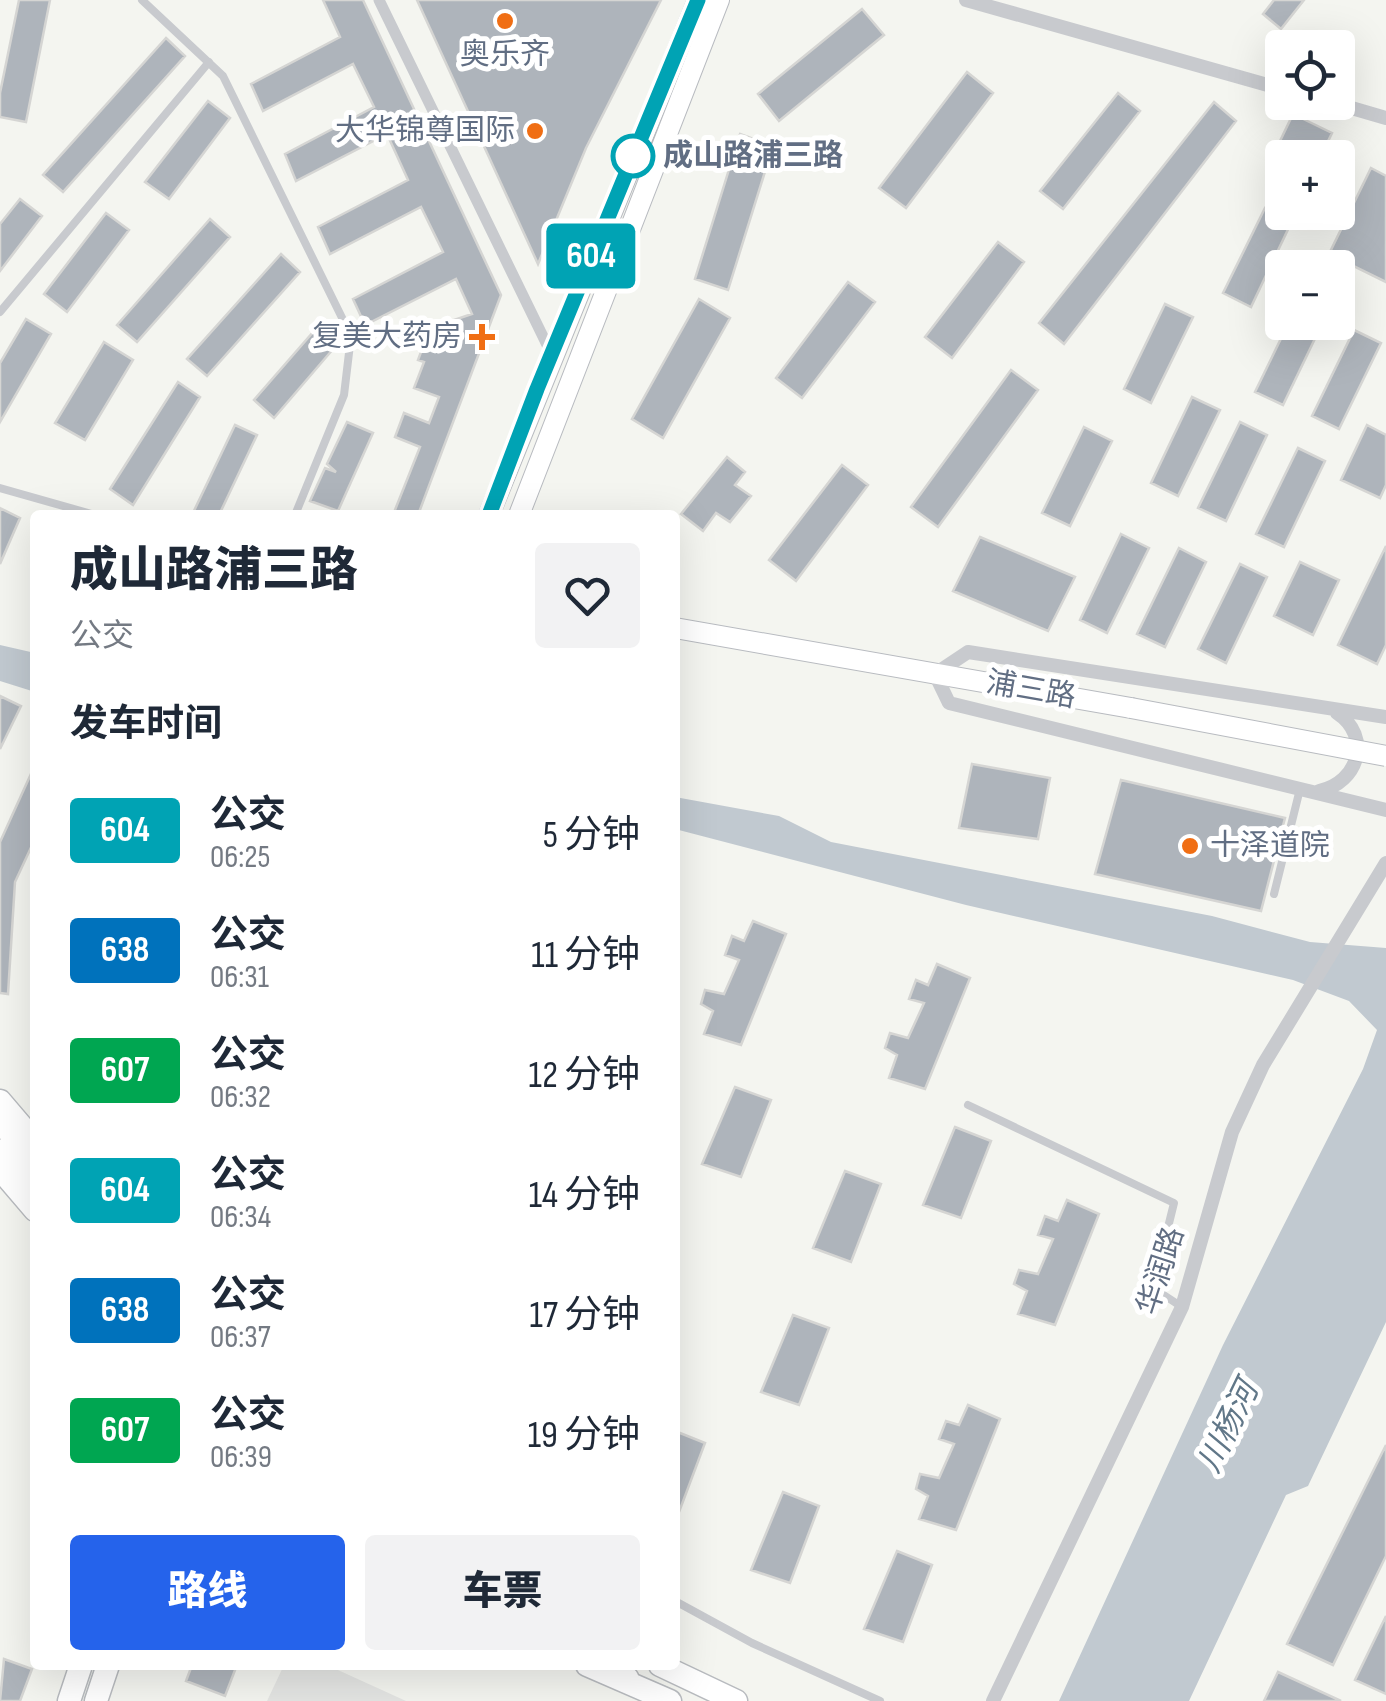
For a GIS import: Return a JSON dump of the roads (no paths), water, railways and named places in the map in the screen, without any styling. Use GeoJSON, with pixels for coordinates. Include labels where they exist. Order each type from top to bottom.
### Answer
{"type":"FeatureCollection","features":[{"type":"Feature","properties":{"kind":"highway"},"geometry":{"type":"LineString","coordinates":[[0,1120],[30,1152]]}},
{"type":"Feature","properties":{"kind":"highway"},"geometry":{"type":"LineString","coordinates":[[0,1152],[30,1186]]}},
{"type":"Feature","properties":{"kind":"highway"},"geometry":{"type":"LineString","coordinates":[[611,1670],[626,1679]]}},
{"type":"Feature","properties":{"kind":"main road"},"geometry":{"type":"LineString","coordinates":[[491,510],[551,353],[698,0]]}},
{"type":"Feature","properties":{"kind":"main road"},"geometry":{"type":"LineString","coordinates":[[521,510],[718,0]]}},
{"type":"Feature","properties":{"kind":"main road","name":"浦三路"},"geometry":{"type":"LineString","coordinates":[[680,629],[1386,756]]}},
{"type":"Feature","properties":{"kind":"main road"},"geometry":{"type":"LineString","coordinates":[[0,1101],[30,1135]]}},
{"type":"Feature","properties":{"kind":"main road"},"geometry":{"type":"LineString","coordinates":[[0,1170],[30,1204]]}},
{"type":"Feature","properties":{"kind":"main road"},"geometry":{"type":"LineString","coordinates":[[69,1701],[79,1670]]}},
{"type":"Feature","properties":{"kind":"main road"},"geometry":{"type":"LineString","coordinates":[[96,1701],[106,1670]]}},
{"type":"Feature","properties":{"kind":"main road"},"geometry":{"type":"LineString","coordinates":[[601,1670],[670,1701]]}},
{"type":"Feature","properties":{"kind":"main road"},"geometry":{"type":"LineString","coordinates":[[671,1670],[736,1701]]}},
{"type":"Feature","properties":{"kind":"street"},"geometry":{"type":"LineString","coordinates":[[379,0],[551,353]]}},
{"type":"Feature","properties":{"kind":"street"},"geometry":{"type":"LineString","coordinates":[[966,0],[1265,84]]}},
{"type":"Feature","properties":{"kind":"street"},"geometry":{"type":"LineString","coordinates":[[1355,109],[1386,118]]}},
{"type":"Feature","properties":{"kind":"street"},"geometry":{"type":"LineString","coordinates":[[1386,717],[968,652],[936,674],[949,703],[1386,810]]}},
{"type":"Feature","properties":{"kind":"street"},"geometry":{"type":"LineString","coordinates":[[1307,791],[1335,788],[1350,773],[1359,740],[1354,724],[1330,708]]}},
{"type":"Feature","properties":{"kind":"street","name":"华润路"},"geometry":{"type":"LineString","coordinates":[[993,1701],[1182,1307],[1232,1132],[1263,1065],[1386,863]]}},
{"type":"Feature","properties":{"kind":"lane"},"geometry":{"type":"LineString","coordinates":[[142,0],[223,76],[351,336],[344,394],[296,510]]}},
{"type":"Feature","properties":{"kind":"lane"},"geometry":{"type":"LineString","coordinates":[[0,312],[209,62]]}},
{"type":"Feature","properties":{"kind":"lane"},"geometry":{"type":"LineString","coordinates":[[0,488],[77,510]]}},
{"type":"Feature","properties":{"kind":"lane"},"geometry":{"type":"LineString","coordinates":[[1274,894],[1307,791]]}},
{"type":"Feature","properties":{"kind":"lane"},"geometry":{"type":"LineString","coordinates":[[968,1105],[1174,1203],[1153,1288],[1182,1307]]}},
{"type":"Feature","properties":{"kind":"lane"},"geometry":{"type":"LineString","coordinates":[[680,1604],[752,1643],[880,1701]]}},
{"type":"Feature","properties":{"kind":"water"},"geometry":{"type":"Polygon","coordinates":[[[0,645],[30,652],[30,690],[0,681],[0,645]]]}},
{"type":"Feature","properties":{"kind":"water","name":"川杨河"},"geometry":{"type":"Polygon","coordinates":[[[680,798],[779,816],[831,842],[1212,916],[1310,942],[1386,948],[1386,1322],[1308,1486],[1286,1495],[1189,1701],[1059,1701],[1223,1345],[1363,1069],[1377,1030],[1349,1001],[1293,980],[966,905],[680,830],[680,798]]]}},
{"type":"Feature","properties":{"kind":"place","name":"奥乐齐"},"geometry":{"type":"Point","coordinates":[505,21]}},
{"type":"Feature","properties":{"kind":"place","name":"大华锦尊国际"},"geometry":{"type":"Point","coordinates":[535,131]}},
{"type":"Feature","properties":{"kind":"place","name":"成山路浦三路"},"geometry":{"type":"Point","coordinates":[633,156]}},
{"type":"Feature","properties":{"kind":"place","name":"复美大药房"},"geometry":{"type":"Point","coordinates":[482,337]}},
{"type":"Feature","properties":{"kind":"place","name":"十泽道院"},"geometry":{"type":"Point","coordinates":[1190,846]}}]}
